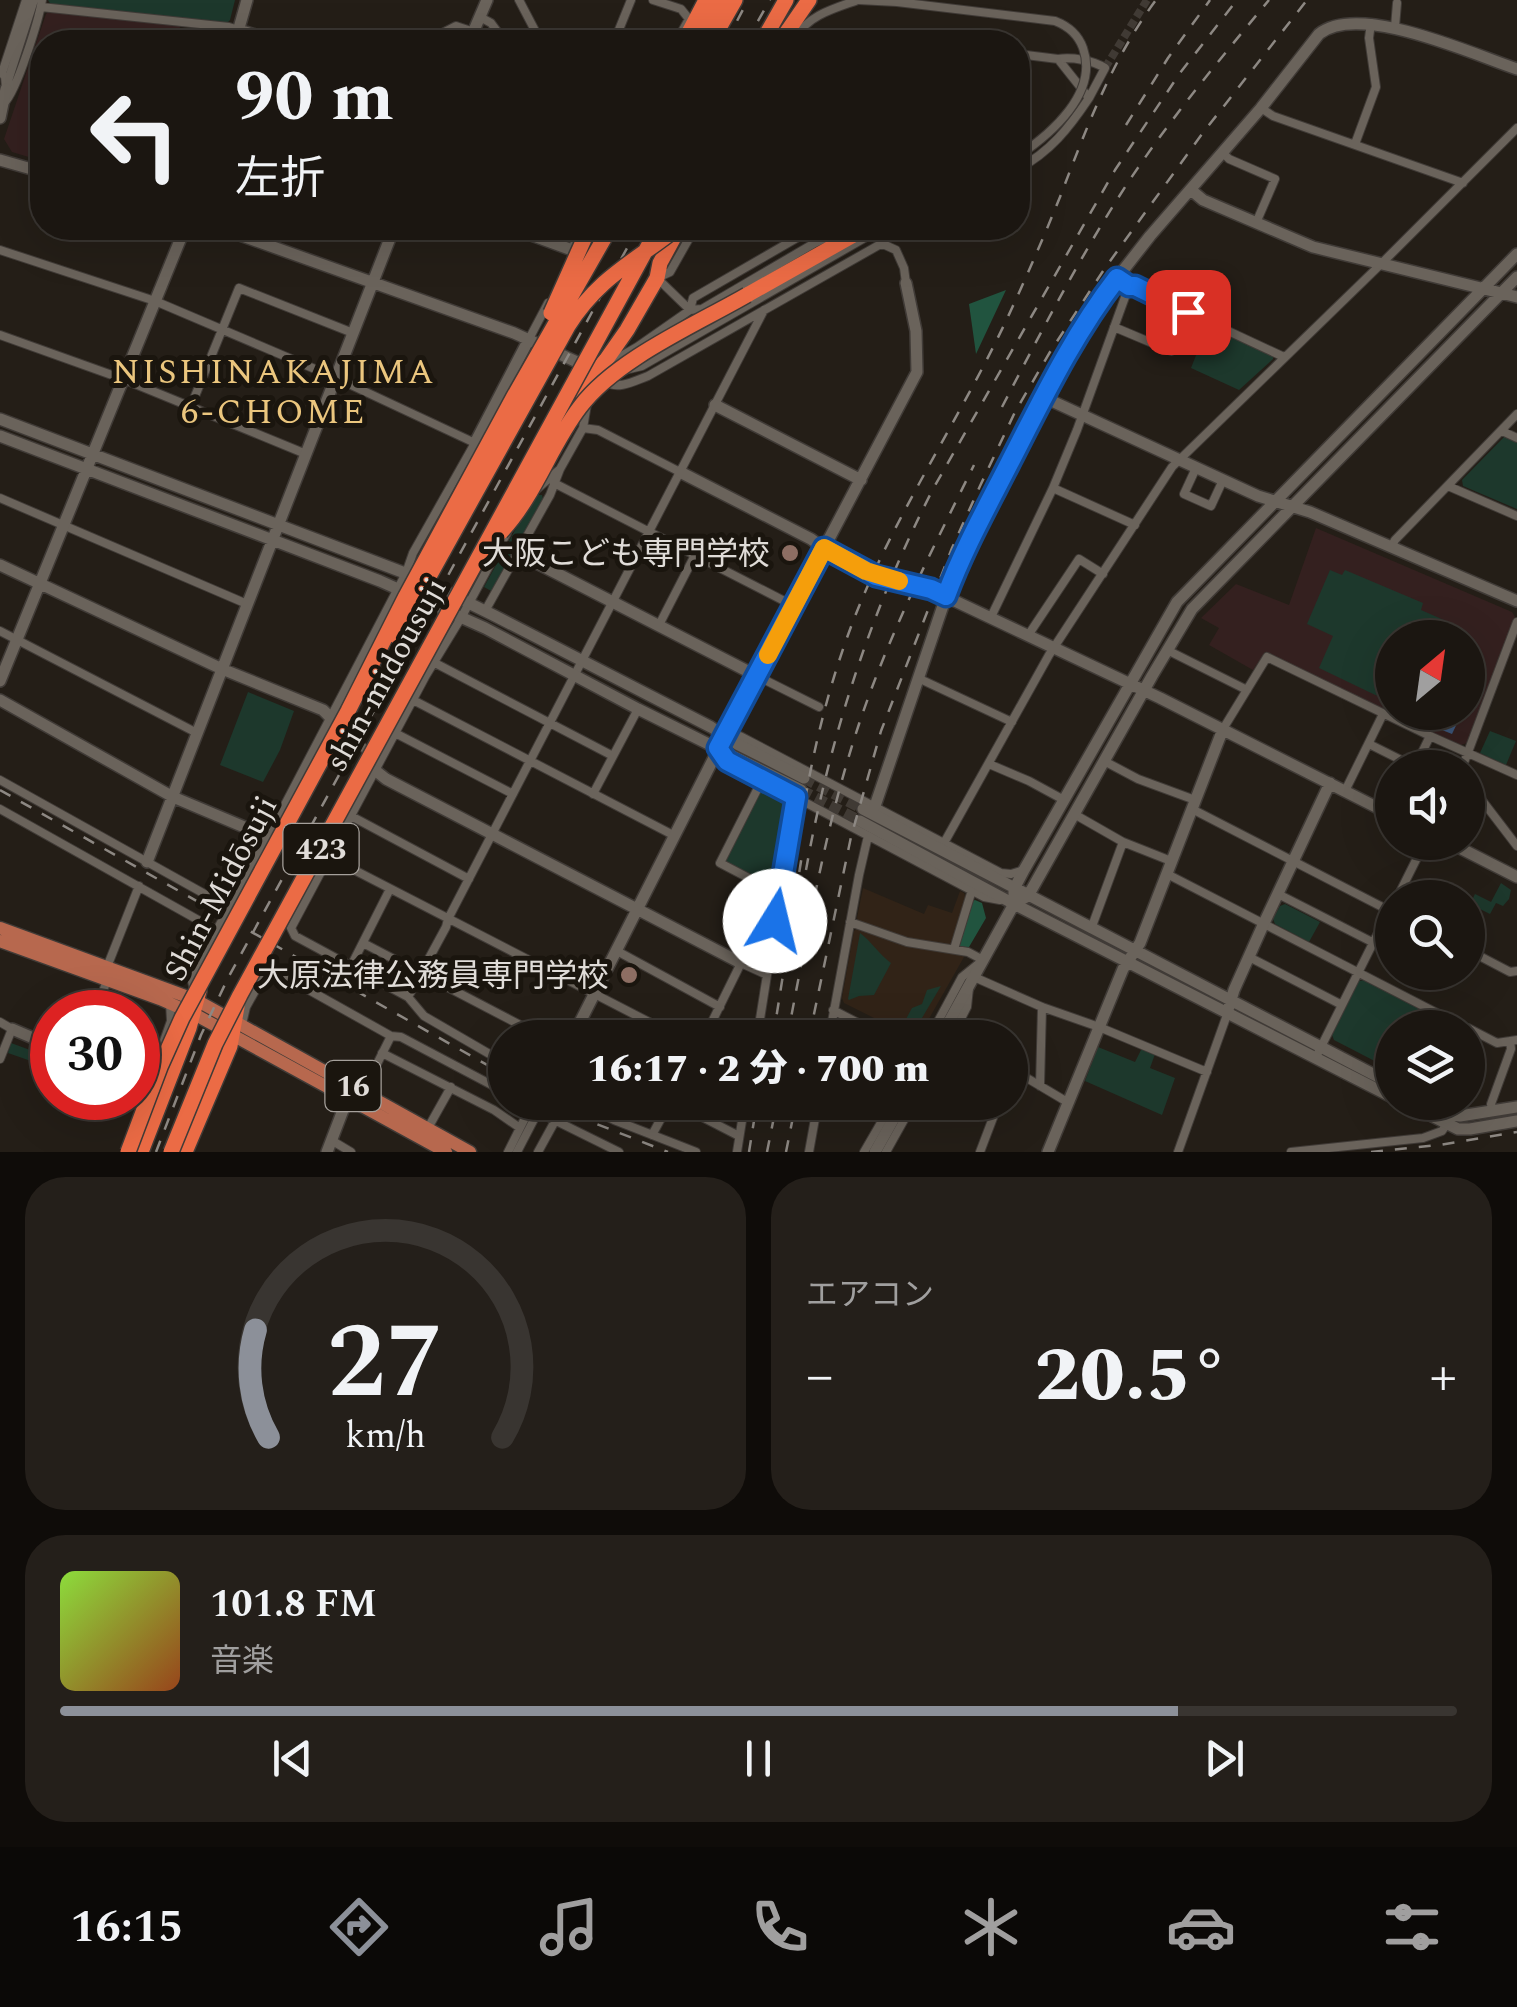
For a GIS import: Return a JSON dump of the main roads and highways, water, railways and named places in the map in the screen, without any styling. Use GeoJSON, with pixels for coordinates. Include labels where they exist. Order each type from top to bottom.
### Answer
{"type":"FeatureCollection","features":[{"type":"Feature","properties":{"kind":"highway"},"geometry":{"type":"LineString","coordinates":[[687,30],[706,0]]}},
{"type":"Feature","properties":{"kind":"highway"},"geometry":{"type":"LineString","coordinates":[[705,30],[721,0]]}},
{"type":"Feature","properties":{"kind":"highway"},"geometry":{"type":"LineString","coordinates":[[719,30],[735,0]]}},
{"type":"Feature","properties":{"kind":"highway"},"geometry":{"type":"LineString","coordinates":[[786,30],[788,0]]}},
{"type":"Feature","properties":{"kind":"highway"},"geometry":{"type":"LineString","coordinates":[[769,30],[788,0]]}},
{"type":"Feature","properties":{"kind":"highway"},"geometry":{"type":"LineString","coordinates":[[789,30],[801,0]]}},
{"type":"Feature","properties":{"kind":"highway"},"geometry":{"type":"LineString","coordinates":[[791,30],[809,0]]}},
{"type":"Feature","properties":{"kind":"highway"},"geometry":{"type":"LineString","coordinates":[[512,398],[584,240]]}},
{"type":"Feature","properties":{"kind":"highway","name":"423"},"geometry":{"type":"LineString","coordinates":[[195,1007],[202,982],[335,722],[535,342],[563,302],[593,240]]}},
{"type":"Feature","properties":{"kind":"highway","name":"shin-midousuji"},"geometry":{"type":"LineString","coordinates":[[348,711],[512,398],[603,240]]}},
{"type":"Feature","properties":{"kind":"highway","name":"shin-midousuji"},"geometry":{"type":"LineString","coordinates":[[171,1152],[208,1059],[232,1012],[651,240]]}},
{"type":"Feature","properties":{"kind":"highway"},"geometry":{"type":"LineString","coordinates":[[348,711],[412,612],[576,314],[598,286],[661,240]]}},
{"type":"Feature","properties":{"kind":"highway","name":"423"},"geometry":{"type":"LineString","coordinates":[[235,1031],[237,1002],[460,608],[524,478],[539,460],[572,402],[618,345],[657,278],[672,240]]}},
{"type":"Feature","properties":{"kind":"highway"},"geometry":{"type":"LineString","coordinates":[[482,552],[519,510],[566,427],[594,390],[612,374],[747,295],[852,240]]}},
{"type":"Feature","properties":{"kind":"highway"},"geometry":{"type":"LineString","coordinates":[[499,524],[520,505],[539,460]]}},
{"type":"Feature","properties":{"kind":"highway","name":"Shin-Midōsuji"},"geometry":{"type":"LineString","coordinates":[[125,1152],[182,1018],[348,711]]}},
{"type":"Feature","properties":{"kind":"highway"},"geometry":{"type":"LineString","coordinates":[[141,1152],[195,1007]]}},
{"type":"Feature","properties":{"kind":"highway"},"geometry":{"type":"LineString","coordinates":[[188,1152],[193,1130],[235,1031]]}},
{"type":"Feature","properties":{"kind":"main road","name":"16"},"geometry":{"type":"LineString","coordinates":[[0,928],[170,1004],[195,1007]]}},
{"type":"Feature","properties":{"kind":"main road","name":"16"},"geometry":{"type":"LineString","coordinates":[[0,942],[107,974],[195,1007],[446,1152]]}},
{"type":"Feature","properties":{"kind":"main road","name":"16"},"geometry":{"type":"LineString","coordinates":[[235,1031],[363,1092],[470,1152]]}},
{"type":"Feature","properties":{"kind":"tunnel"},"geometry":{"type":"LineString","coordinates":[[1105,68],[1147,0]]}},
{"type":"Feature","properties":{"kind":"tunnel"},"geometry":{"type":"LineString","coordinates":[[804,778],[863,809]]}},
{"type":"Feature","properties":{"kind":"tunnel"},"geometry":{"type":"LineString","coordinates":[[801,790],[860,821]]}},
{"type":"Feature","properties":{"kind":"railway"},"geometry":{"type":"LineString","coordinates":[[732,30],[748,0]]}},
{"type":"Feature","properties":{"kind":"railway"},"geometry":{"type":"LineString","coordinates":[[753,30],[770,0]]}},
{"type":"Feature","properties":{"kind":"railway"},"geometry":{"type":"LineString","coordinates":[[805,800],[830,690],[869,583],[1012,308],[1113,70],[1156,0]]}},
{"type":"Feature","properties":{"kind":"railway"},"geometry":{"type":"LineString","coordinates":[[1126,125],[1210,0]]}},
{"type":"Feature","properties":{"kind":"railway"},"geometry":{"type":"LineString","coordinates":[[806,870],[827,771],[855,675],[890,581],[933,489],[1115,170],[1180,73],[1237,0]]}},
{"type":"Feature","properties":{"kind":"railway"},"geometry":{"type":"LineString","coordinates":[[1002,407],[1129,181],[1269,0]]}},
{"type":"Feature","properties":{"kind":"railway"},"geometry":{"type":"LineString","coordinates":[[813,1020],[851,837],[881,731],[952,548],[1015,412],[1105,268],[1202,134],[1307,0]]}},
{"type":"Feature","properties":{"kind":"railway"},"geometry":{"type":"LineString","coordinates":[[156,1152],[201,1035],[228,978],[631,240]]}},
{"type":"Feature","properties":{"kind":"railway"},"geometry":{"type":"LineString","coordinates":[[790,1020],[827,840],[859,724],[897,625],[974,465]]}},
{"type":"Feature","properties":{"kind":"railway"},"geometry":{"type":"LineString","coordinates":[[0,790],[488,1065]]}},
{"type":"Feature","properties":{"kind":"railway"},"geometry":{"type":"LineString","coordinates":[[776,1020],[802,855]]}},
{"type":"Feature","properties":{"kind":"railway"},"geometry":{"type":"LineString","coordinates":[[587,1120],[668,1152]]}},
{"type":"Feature","properties":{"kind":"railway"},"geometry":{"type":"LineString","coordinates":[[749,1152],[754,1120]]}},
{"type":"Feature","properties":{"kind":"railway"},"geometry":{"type":"LineString","coordinates":[[767,1152],[773,1120]]}},
{"type":"Feature","properties":{"kind":"railway"},"geometry":{"type":"LineString","coordinates":[[786,1152],[792,1120]]}},
{"type":"Feature","properties":{"kind":"railway"},"geometry":{"type":"LineString","coordinates":[[1371,1152],[1517,1132]]}},
{"type":"Feature","properties":{"kind":"place","name":"大阪こども専門学校"},"geometry":{"type":"Point","coordinates":[790,553]}},
{"type":"Feature","properties":{"kind":"place","name":"大原法律公務員専門学校"},"geometry":{"type":"Point","coordinates":[629,975]}},
{"type":"Feature","properties":{"kind":"district","name":"NISHINAKAJIMA 6-CHOME"},"geometry":{"type":"Point","coordinates":[274,391]}}]}
